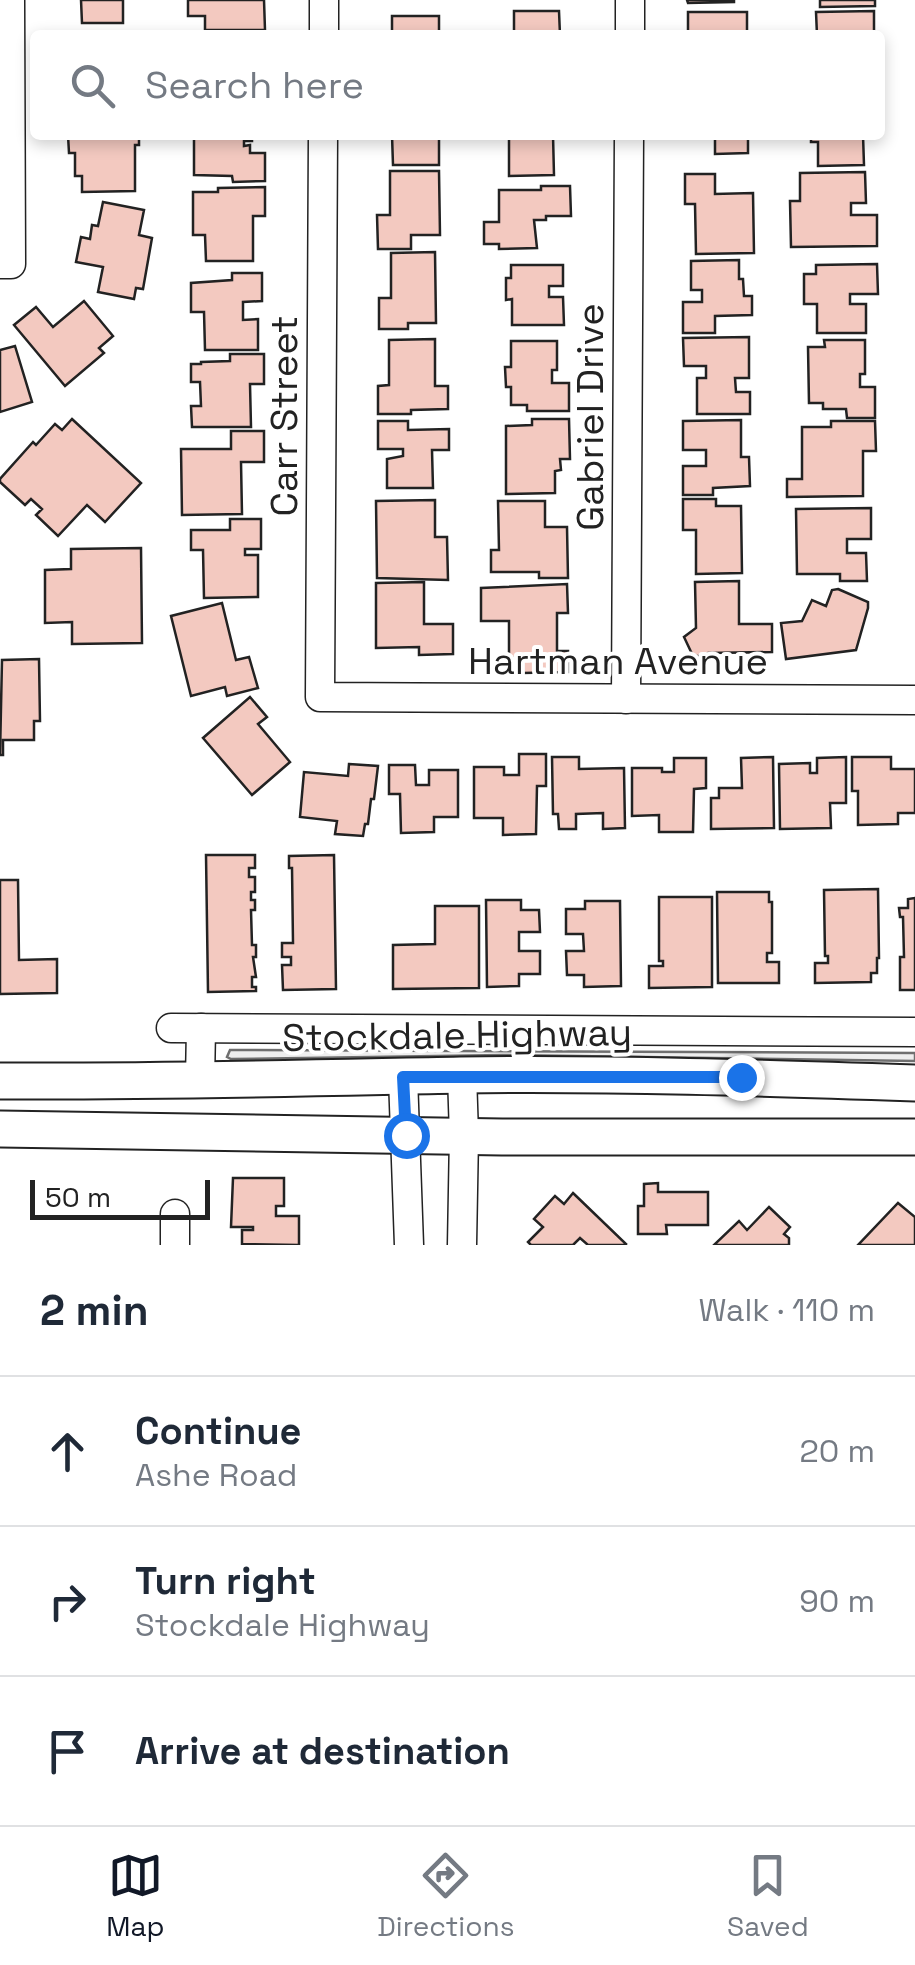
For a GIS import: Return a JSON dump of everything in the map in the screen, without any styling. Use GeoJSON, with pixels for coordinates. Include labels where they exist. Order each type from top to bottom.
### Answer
{"type":"FeatureCollection","features":[{"type":"Feature","properties":{"kind":"main road","name":"Stockdale Highway"},"geometry":{"type":"LineString","coordinates":[[0,1081],[462,1075],[915,1083]]}},
{"type":"Feature","properties":{"kind":"main road"},"geometry":{"type":"LineString","coordinates":[[0,1129],[915,1137]]}},
{"type":"Feature","properties":{"kind":"street"},"geometry":{"type":"LineString","coordinates":[[5,264],[10,0]]}},
{"type":"Feature","properties":{"kind":"street"},"geometry":{"type":"LineString","coordinates":[[324,0],[324,30]]}},
{"type":"Feature","properties":{"kind":"street"},"geometry":{"type":"LineString","coordinates":[[630,0],[630,30]]}},
{"type":"Feature","properties":{"kind":"street","name":"Carr Street"},"geometry":{"type":"LineString","coordinates":[[320,696],[323,140]]}},
{"type":"Feature","properties":{"kind":"street","name":"Gabriel Drive"},"geometry":{"type":"LineString","coordinates":[[626,698],[629,140]]}},
{"type":"Feature","properties":{"kind":"street","name":"Hartman Avenue"},"geometry":{"type":"LineString","coordinates":[[320,696],[915,700]]}},
{"type":"Feature","properties":{"kind":"street"},"geometry":{"type":"LineString","coordinates":[[171,1028],[915,1032]]}},
{"type":"Feature","properties":{"kind":"street"},"geometry":{"type":"LineString","coordinates":[[200,1081],[201,1028]]}},
{"type":"Feature","properties":{"kind":"street"},"geometry":{"type":"LineString","coordinates":[[462,1075],[462,1245]]}},
{"type":"Feature","properties":{"kind":"street"},"geometry":{"type":"LineString","coordinates":[[403,1077],[409,1245]]}},
{"type":"Feature","properties":{"kind":"street"},"geometry":{"type":"LineString","coordinates":[[175,1214],[175,1245]]}},
{"type":"Feature","properties":{"kind":"shaded area"},"geometry":{"type":"Polygon","coordinates":[[[230,1050],[915,1053],[915,1061],[503,1055],[231,1059],[227,1057],[230,1050]]]}},
{"type":"Feature","properties":{"kind":"building"},"geometry":{"type":"Polygon","coordinates":[[[81,0],[123,0],[123,23],[82,23],[81,0]]]}},
{"type":"Feature","properties":{"kind":"building"},"geometry":{"type":"Polygon","coordinates":[[[188,0],[264,0],[265,30],[205,30],[205,16],[188,16],[188,0]]]}},
{"type":"Feature","properties":{"kind":"building"},"geometry":{"type":"Polygon","coordinates":[[[687,0],[734,0],[734,2],[688,3],[687,0]]]}},
{"type":"Feature","properties":{"kind":"building"},"geometry":{"type":"Polygon","coordinates":[[[820,0],[875,0],[875,6],[820,7],[820,0]]]}},
{"type":"Feature","properties":{"kind":"building"},"geometry":{"type":"Polygon","coordinates":[[[514,11],[559,11],[560,30],[514,30],[514,11]]]}},
{"type":"Feature","properties":{"kind":"building"},"geometry":{"type":"Polygon","coordinates":[[[874,11],[874,30],[817,30],[816,12],[874,11]]]}},
{"type":"Feature","properties":{"kind":"building"},"geometry":{"type":"Polygon","coordinates":[[[688,12],[747,12],[747,30],[688,30],[688,12]]]}},
{"type":"Feature","properties":{"kind":"building"},"geometry":{"type":"Polygon","coordinates":[[[392,16],[439,16],[439,30],[392,30],[392,16]]]}},
{"type":"Feature","properties":{"kind":"building"},"geometry":{"type":"Polygon","coordinates":[[[68,140],[139,140],[139,145],[135,145],[135,191],[82,192],[82,176],[75,176],[75,153],[69,153],[68,140]]]}},
{"type":"Feature","properties":{"kind":"building"},"geometry":{"type":"Polygon","coordinates":[[[194,140],[252,140],[244,141],[244,146],[250,145],[250,153],[265,153],[265,181],[233,182],[232,176],[194,175],[194,140]]]}},
{"type":"Feature","properties":{"kind":"building"},"geometry":{"type":"Polygon","coordinates":[[[392,140],[439,140],[439,165],[393,165],[392,140]]]}},
{"type":"Feature","properties":{"kind":"building"},"geometry":{"type":"Polygon","coordinates":[[[509,140],[553,140],[554,175],[509,176],[509,140]]]}},
{"type":"Feature","properties":{"kind":"building"},"geometry":{"type":"Polygon","coordinates":[[[715,140],[748,140],[748,153],[715,154],[715,140]]]}},
{"type":"Feature","properties":{"kind":"building"},"geometry":{"type":"Polygon","coordinates":[[[863,140],[864,165],[818,166],[818,142],[811,142],[863,140]]]}},
{"type":"Feature","properties":{"kind":"building"},"geometry":{"type":"Polygon","coordinates":[[[390,171],[439,171],[440,235],[411,235],[411,249],[378,249],[377,215],[390,215],[390,171]]]}},
{"type":"Feature","properties":{"kind":"building"},"geometry":{"type":"Polygon","coordinates":[[[865,172],[866,203],[851,203],[851,215],[877,215],[877,246],[791,247],[790,201],[800,201],[800,173],[865,172]]]}},
{"type":"Feature","properties":{"kind":"building"},"geometry":{"type":"Polygon","coordinates":[[[685,174],[715,174],[715,194],[753,193],[754,253],[696,254],[695,204],[685,204],[685,174]]]}},
{"type":"Feature","properties":{"kind":"building"},"geometry":{"type":"Polygon","coordinates":[[[541,186],[570,186],[571,216],[534,220],[537,248],[499,249],[499,244],[484,244],[484,222],[499,222],[499,190],[541,190],[541,186]]]}},
{"type":"Feature","properties":{"kind":"building"},"geometry":{"type":"Polygon","coordinates":[[[265,187],[265,216],[253,216],[253,261],[206,261],[205,235],[193,235],[193,192],[265,187]]]}},
{"type":"Feature","properties":{"kind":"building"},"geometry":{"type":"Polygon","coordinates":[[[103,202],[144,210],[139,235],[152,238],[143,289],[136,288],[134,299],[98,292],[103,267],[76,262],[81,237],[90,239],[92,225],[98,226],[103,202]]]}},
{"type":"Feature","properties":{"kind":"building"},"geometry":{"type":"Polygon","coordinates":[[[435,252],[436,323],[408,323],[408,329],[379,329],[379,298],[391,298],[391,253],[435,252]]]}},
{"type":"Feature","properties":{"kind":"building"},"geometry":{"type":"Polygon","coordinates":[[[739,260],[744,296],[752,296],[752,315],[715,316],[715,333],[683,333],[683,302],[702,302],[702,290],[691,290],[691,261],[739,260]]]}},
{"type":"Feature","properties":{"kind":"building"},"geometry":{"type":"Polygon","coordinates":[[[877,264],[878,294],[850,294],[850,304],[866,304],[866,333],[817,333],[817,304],[804,304],[804,274],[816,274],[816,265],[877,264]]]}},
{"type":"Feature","properties":{"kind":"building"},"geometry":{"type":"Polygon","coordinates":[[[511,265],[563,265],[563,286],[549,286],[549,297],[563,297],[564,325],[512,325],[512,299],[506,300],[506,278],[511,278],[511,265]]]}},
{"type":"Feature","properties":{"kind":"building"},"geometry":{"type":"Polygon","coordinates":[[[232,273],[262,273],[262,301],[243,302],[243,320],[258,319],[258,350],[205,350],[204,312],[191,312],[191,283],[232,280],[232,273]]]}},
{"type":"Feature","properties":{"kind":"building"},"geometry":{"type":"Polygon","coordinates":[[[84,301],[113,336],[99,348],[104,353],[65,386],[14,325],[36,307],[53,327],[84,301]]]}},
{"type":"Feature","properties":{"kind":"building"},"geometry":{"type":"Polygon","coordinates":[[[749,337],[749,378],[735,378],[736,392],[750,392],[750,414],[697,414],[697,378],[706,378],[706,366],[684,366],[683,338],[749,337]]]}},
{"type":"Feature","properties":{"kind":"building"},"geometry":{"type":"Polygon","coordinates":[[[435,339],[435,386],[448,386],[448,409],[378,414],[378,386],[389,385],[389,340],[435,339]]]}},
{"type":"Feature","properties":{"kind":"building"},"geometry":{"type":"Polygon","coordinates":[[[824,340],[865,340],[865,374],[860,374],[860,387],[875,387],[875,418],[847,418],[846,409],[823,409],[823,403],[809,403],[808,347],[825,347],[824,340]]]}},
{"type":"Feature","properties":{"kind":"building"},"geometry":{"type":"Polygon","coordinates":[[[511,341],[557,341],[557,370],[552,370],[552,383],[569,383],[569,411],[527,411],[527,405],[511,405],[505,367],[511,367],[511,341]]]}},
{"type":"Feature","properties":{"kind":"building"},"geometry":{"type":"Polygon","coordinates":[[[15,346],[32,402],[0,412],[0,350],[15,346]]]}},
{"type":"Feature","properties":{"kind":"building"},"geometry":{"type":"Polygon","coordinates":[[[230,354],[264,354],[264,384],[250,384],[251,427],[192,427],[191,406],[201,406],[200,382],[191,382],[191,364],[230,361],[230,354]]]}},
{"type":"Feature","properties":{"kind":"building"},"geometry":{"type":"Polygon","coordinates":[[[72,419],[141,483],[105,522],[87,505],[58,536],[36,515],[42,509],[31,499],[25,505],[0,479],[33,442],[36,445],[55,424],[62,430],[72,419]]]}},
{"type":"Feature","properties":{"kind":"building"},"geometry":{"type":"Polygon","coordinates":[[[532,419],[569,419],[570,459],[560,459],[561,470],[555,471],[555,493],[506,494],[506,426],[532,425],[532,419]]]}},
{"type":"Feature","properties":{"kind":"building"},"geometry":{"type":"Polygon","coordinates":[[[741,420],[741,457],[749,457],[750,486],[713,488],[713,495],[683,495],[683,466],[706,466],[706,450],[683,450],[683,421],[741,420]]]}},
{"type":"Feature","properties":{"kind":"building"},"geometry":{"type":"Polygon","coordinates":[[[378,421],[408,421],[408,430],[449,429],[449,450],[432,450],[433,488],[387,488],[387,459],[403,456],[403,449],[378,449],[378,421]]]}},
{"type":"Feature","properties":{"kind":"building"},"geometry":{"type":"Polygon","coordinates":[[[831,421],[875,421],[876,451],[863,451],[863,496],[787,497],[787,479],[802,479],[802,427],[831,427],[831,421]]]}},
{"type":"Feature","properties":{"kind":"building"},"geometry":{"type":"Polygon","coordinates":[[[231,431],[264,431],[264,462],[241,462],[242,514],[182,515],[181,449],[231,449],[231,431]]]}},
{"type":"Feature","properties":{"kind":"building"},"geometry":{"type":"Polygon","coordinates":[[[683,499],[716,499],[716,506],[741,506],[742,573],[696,574],[696,530],[683,530],[683,499]]]}},
{"type":"Feature","properties":{"kind":"building"},"geometry":{"type":"Polygon","coordinates":[[[435,500],[435,537],[447,537],[448,580],[377,578],[376,501],[435,500]]]}},
{"type":"Feature","properties":{"kind":"building"},"geometry":{"type":"Polygon","coordinates":[[[498,501],[545,501],[545,527],[567,527],[568,578],[539,578],[539,572],[491,572],[491,550],[499,550],[498,501]]]}},
{"type":"Feature","properties":{"kind":"building"},"geometry":{"type":"Polygon","coordinates":[[[871,508],[871,539],[847,539],[847,553],[866,553],[867,581],[840,581],[840,574],[797,574],[796,509],[871,508]]]}},
{"type":"Feature","properties":{"kind":"building"},"geometry":{"type":"Polygon","coordinates":[[[230,519],[261,519],[261,549],[245,549],[245,555],[258,555],[258,597],[204,598],[203,550],[191,550],[191,530],[230,530],[230,519]]]}},
{"type":"Feature","properties":{"kind":"building"},"geometry":{"type":"Polygon","coordinates":[[[141,548],[142,643],[72,644],[72,622],[45,623],[45,570],[71,569],[71,549],[141,548]]]}},
{"type":"Feature","properties":{"kind":"building"},"geometry":{"type":"Polygon","coordinates":[[[739,581],[739,624],[772,624],[772,652],[693,656],[684,637],[696,628],[695,582],[739,581]]]}},
{"type":"Feature","properties":{"kind":"building"},"geometry":{"type":"Polygon","coordinates":[[[424,582],[424,624],[453,624],[453,654],[419,655],[419,647],[376,648],[376,583],[424,582]]]}},
{"type":"Feature","properties":{"kind":"building"},"geometry":{"type":"Polygon","coordinates":[[[567,584],[568,613],[557,613],[557,651],[568,651],[568,672],[523,673],[523,658],[509,658],[509,621],[481,621],[481,588],[567,584]]]}},
{"type":"Feature","properties":{"kind":"building"},"geometry":{"type":"Polygon","coordinates":[[[832,590],[868,602],[856,650],[786,659],[781,623],[802,621],[812,600],[826,606],[832,590]]]}},
{"type":"Feature","properties":{"kind":"building"},"geometry":{"type":"Polygon","coordinates":[[[222,603],[236,660],[249,657],[258,688],[227,696],[225,687],[191,696],[171,616],[222,603]]]}},
{"type":"Feature","properties":{"kind":"building"},"geometry":{"type":"Polygon","coordinates":[[[39,659],[40,721],[34,721],[34,740],[3,740],[0,755],[2,660],[39,659]]]}},
{"type":"Feature","properties":{"kind":"building"},"geometry":{"type":"Polygon","coordinates":[[[250,697],[267,717],[258,724],[290,762],[252,795],[203,738],[250,697]]]}},
{"type":"Feature","properties":{"kind":"building"},"geometry":{"type":"Polygon","coordinates":[[[519,754],[546,754],[546,786],[537,786],[536,834],[503,835],[503,818],[474,818],[474,767],[504,767],[504,775],[519,775],[519,754]]]}},
{"type":"Feature","properties":{"kind":"building"},"geometry":{"type":"Polygon","coordinates":[[[552,757],[579,757],[579,769],[624,768],[625,828],[603,829],[603,813],[576,814],[576,829],[559,829],[558,814],[553,814],[552,757]]]}},
{"type":"Feature","properties":{"kind":"building"},"geometry":{"type":"Polygon","coordinates":[[[773,757],[774,828],[711,829],[711,798],[719,798],[719,788],[742,788],[741,758],[773,757]]]}},
{"type":"Feature","properties":{"kind":"building"},"geometry":{"type":"Polygon","coordinates":[[[846,757],[846,803],[830,803],[831,828],[780,829],[779,764],[810,763],[810,773],[817,773],[817,758],[846,757]]]}},
{"type":"Feature","properties":{"kind":"building"},"geometry":{"type":"Polygon","coordinates":[[[852,757],[891,757],[891,769],[915,769],[915,813],[898,813],[898,824],[858,825],[852,757]]]}},
{"type":"Feature","properties":{"kind":"building"},"geometry":{"type":"Polygon","coordinates":[[[674,758],[706,758],[706,788],[694,789],[693,832],[659,832],[659,815],[632,816],[632,768],[674,772],[674,758]]]}},
{"type":"Feature","properties":{"kind":"building"},"geometry":{"type":"Polygon","coordinates":[[[349,764],[378,766],[374,799],[363,836],[335,834],[337,821],[300,817],[304,772],[348,776],[349,764]]]}},
{"type":"Feature","properties":{"kind":"building"},"geometry":{"type":"Polygon","coordinates":[[[389,765],[415,765],[416,785],[429,785],[429,770],[458,770],[458,817],[434,817],[434,832],[401,833],[400,794],[389,794],[389,765]]]}},
{"type":"Feature","properties":{"kind":"building"},"geometry":{"type":"Polygon","coordinates":[[[206,855],[255,855],[255,868],[249,868],[249,877],[255,877],[251,900],[255,900],[255,910],[251,910],[252,945],[256,945],[256,977],[252,977],[252,987],[256,991],[208,992],[206,855]]]}},
{"type":"Feature","properties":{"kind":"building"},"geometry":{"type":"Polygon","coordinates":[[[334,855],[336,989],[283,990],[282,965],[291,965],[291,957],[282,957],[282,943],[293,943],[289,856],[334,855]]]}},
{"type":"Feature","properties":{"kind":"building"},"geometry":{"type":"Polygon","coordinates":[[[0,880],[18,880],[19,960],[57,959],[57,993],[0,994],[0,880]]]}},
{"type":"Feature","properties":{"kind":"building"},"geometry":{"type":"Polygon","coordinates":[[[878,889],[879,958],[871,982],[815,983],[815,963],[828,963],[824,890],[878,889]]]}},
{"type":"Feature","properties":{"kind":"building"},"geometry":{"type":"Polygon","coordinates":[[[717,892],[769,892],[772,953],[767,953],[767,962],[779,962],[779,983],[718,983],[717,892]]]}},
{"type":"Feature","properties":{"kind":"building"},"geometry":{"type":"Polygon","coordinates":[[[659,897],[712,897],[712,987],[649,988],[649,966],[663,966],[663,961],[659,961],[659,897]]]}},
{"type":"Feature","properties":{"kind":"building"},"geometry":{"type":"Polygon","coordinates":[[[915,898],[915,990],[900,990],[900,957],[904,957],[903,917],[899,908],[908,908],[908,899],[915,898]]]}},
{"type":"Feature","properties":{"kind":"building"},"geometry":{"type":"Polygon","coordinates":[[[486,900],[521,900],[521,910],[539,910],[540,932],[519,932],[519,951],[540,951],[540,974],[519,974],[519,986],[487,987],[486,900]]]}},
{"type":"Feature","properties":{"kind":"building"},"geometry":{"type":"Polygon","coordinates":[[[585,901],[620,901],[621,986],[584,987],[584,975],[567,975],[566,951],[584,951],[583,934],[566,934],[566,909],[585,909],[585,901]]]}},
{"type":"Feature","properties":{"kind":"building"},"geometry":{"type":"Polygon","coordinates":[[[435,906],[479,906],[479,988],[393,989],[393,945],[435,944],[435,906]]]}},
{"type":"Feature","properties":{"kind":"building"},"geometry":{"type":"Polygon","coordinates":[[[233,1178],[284,1178],[284,1206],[276,1206],[276,1216],[299,1216],[299,1245],[242,1244],[242,1230],[253,1227],[231,1227],[233,1178]]]}},
{"type":"Feature","properties":{"kind":"building"},"geometry":{"type":"Polygon","coordinates":[[[658,1183],[658,1192],[708,1192],[708,1225],[666,1225],[667,1234],[638,1234],[638,1206],[644,1206],[644,1184],[658,1183]]]}},
{"type":"Feature","properties":{"kind":"building"},"geometry":{"type":"Polygon","coordinates":[[[573,1193],[626,1244],[588,1245],[580,1238],[573,1245],[531,1245],[528,1242],[543,1227],[534,1219],[555,1196],[564,1204],[573,1193]]]}},
{"type":"Feature","properties":{"kind":"building"},"geometry":{"type":"Polygon","coordinates":[[[898,1203],[915,1217],[915,1245],[858,1245],[898,1203]]]}},
{"type":"Feature","properties":{"kind":"building"},"geometry":{"type":"Polygon","coordinates":[[[769,1207],[790,1227],[784,1234],[789,1245],[714,1245],[739,1221],[747,1230],[769,1207]]]}},
{"type":"Feature","properties":{"kind":"route"},"geometry":{"type":"LineString","coordinates":[[406,1135],[403,1077],[741,1077]]}}]}
